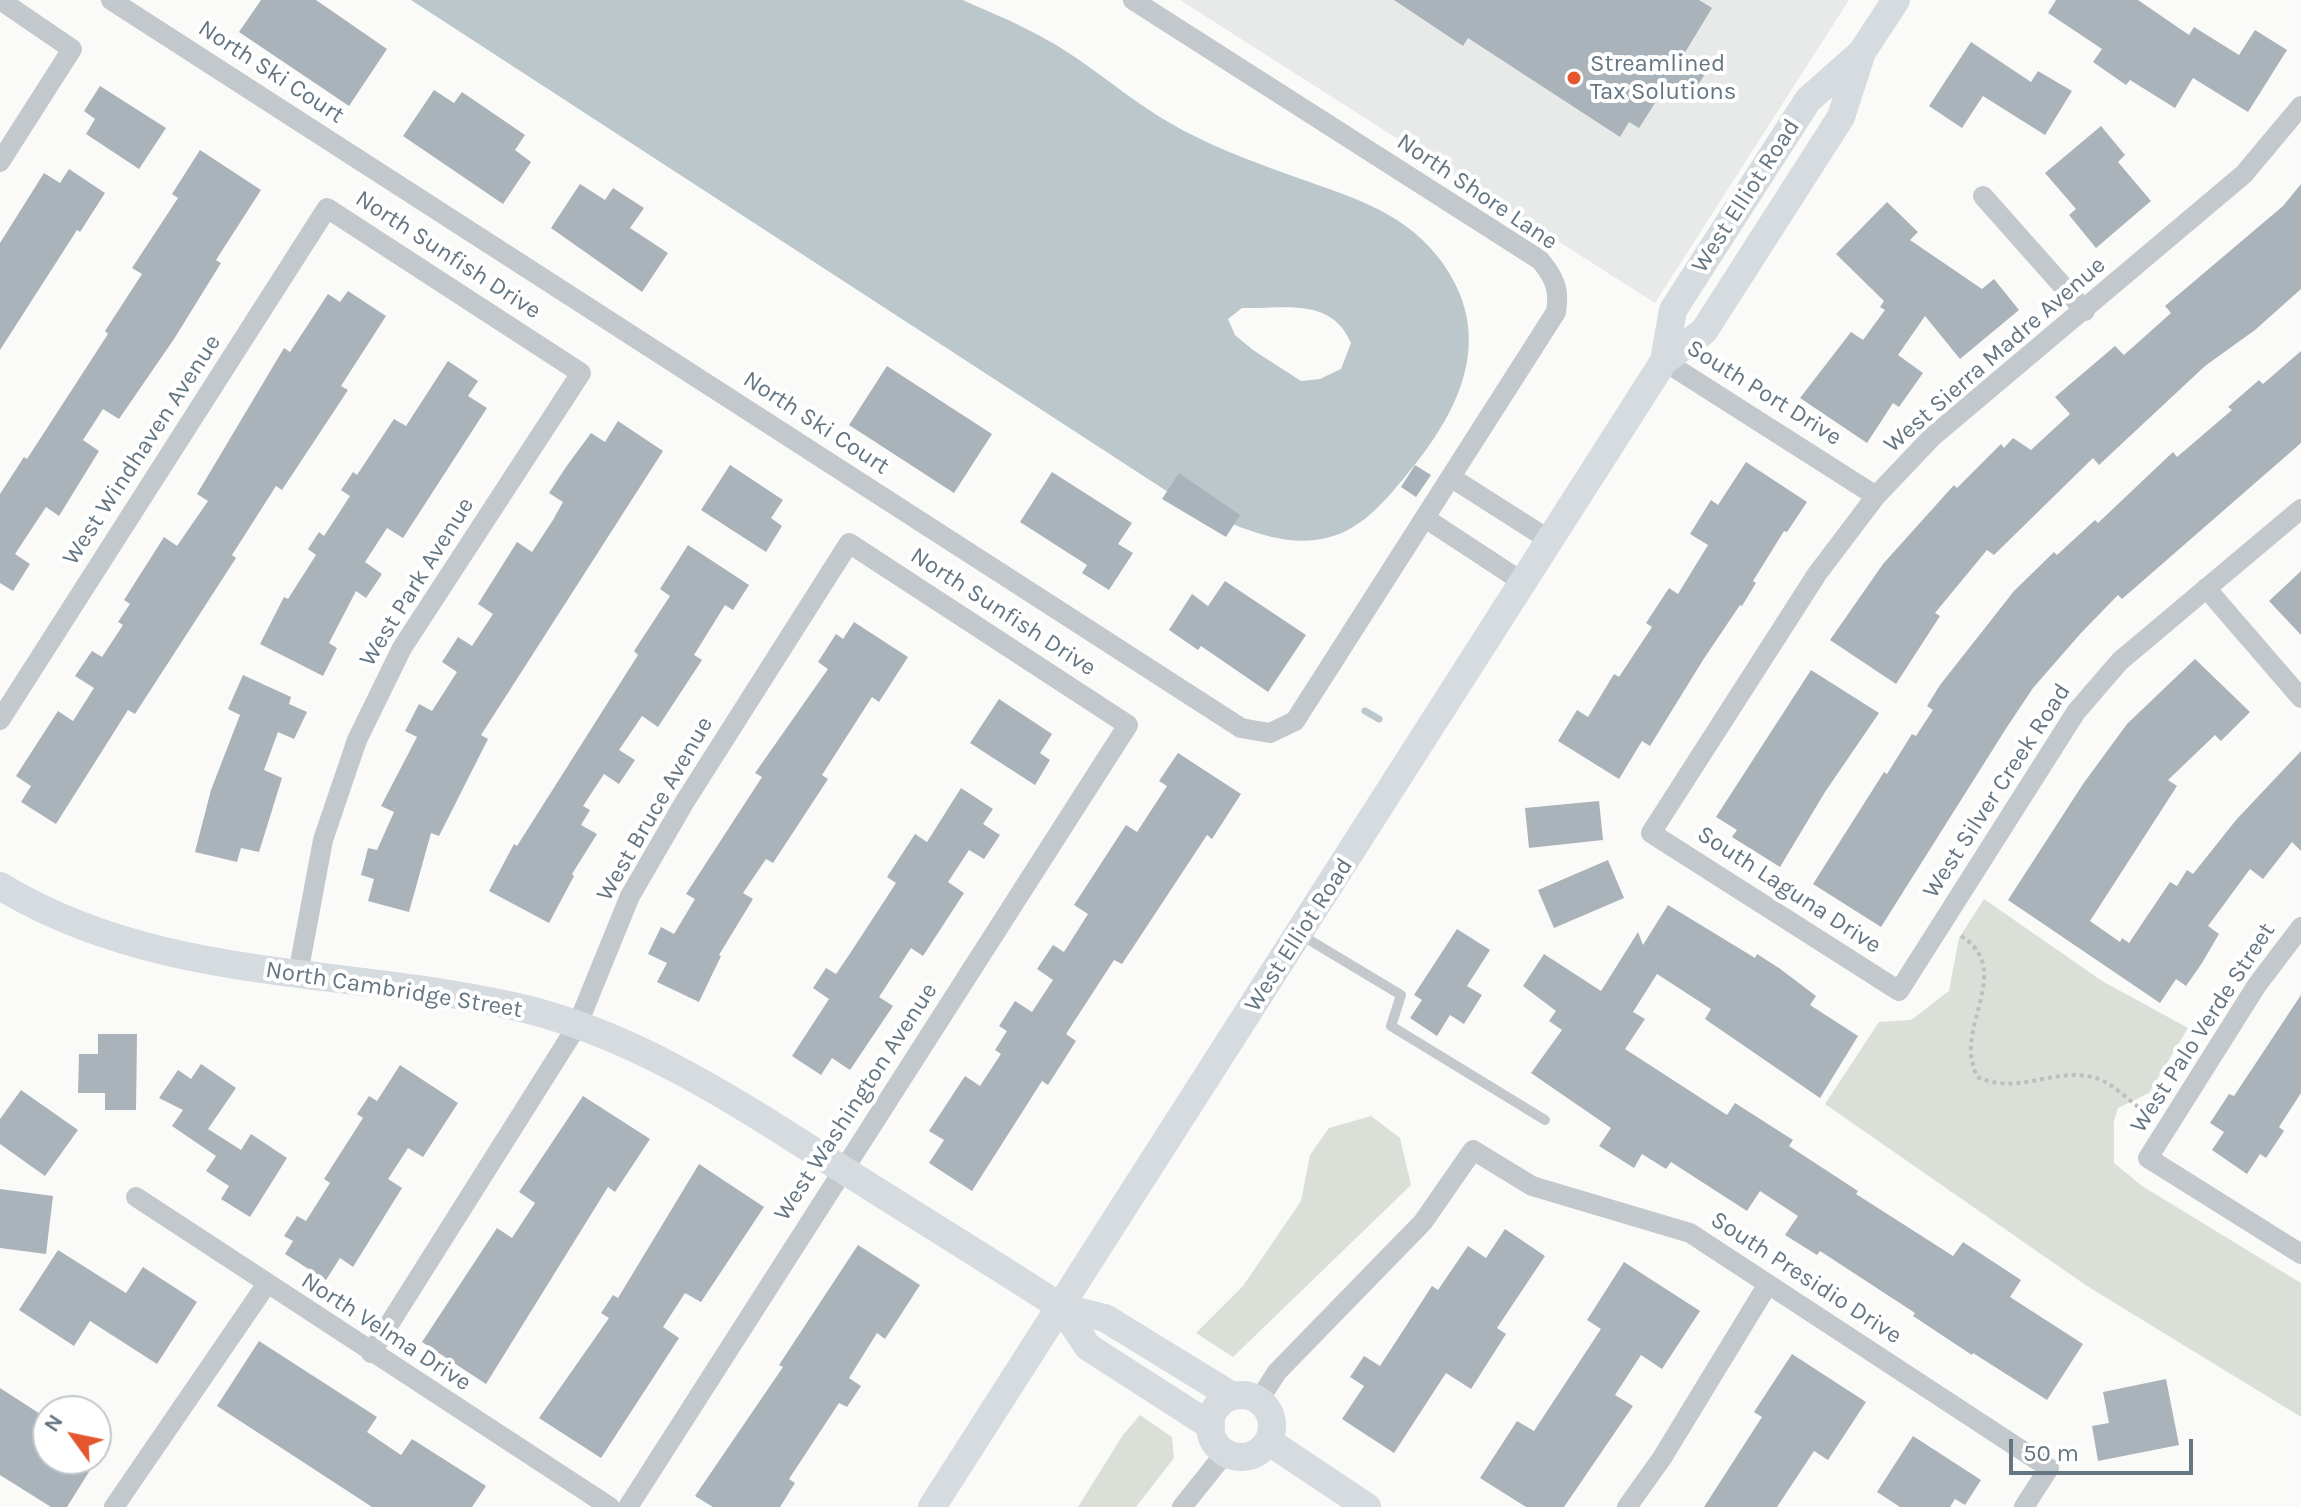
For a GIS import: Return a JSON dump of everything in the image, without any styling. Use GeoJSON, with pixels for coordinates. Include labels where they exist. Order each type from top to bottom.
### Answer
{"type":"FeatureCollection","features":[{"type":"Feature","properties":{"kind":"street"},"geometry":{"type":"LineString","coordinates":[[0,0],[72,49],[0,162]]}},
{"type":"Feature","properties":{"kind":"street","name":"North Ski Court"},"geometry":{"type":"LineString","coordinates":[[111,0],[1241,728],[1270,733],[1295,721],[1425,518]]}},
{"type":"Feature","properties":{"kind":"street","name":"North Shore Lane"},"geometry":{"type":"LineString","coordinates":[[1133,0],[1540,260],[1553,275],[1559,295],[1556,312],[1425,518]]}},
{"type":"Feature","properties":{"kind":"street","name":"West Elliot Road"},"geometry":{"type":"LineString","coordinates":[[932,1507],[1664,361],[1673,310],[1808,100],[1862,52],[1896,0]]}},
{"type":"Feature","properties":{"kind":"street","name":"West Sierra Madre Avenue"},"geometry":{"type":"LineString","coordinates":[[1651,833],[1817,574],[1876,496],[1932,437],[2244,174],[2301,106]]}},
{"type":"Feature","properties":{"kind":"street"},"geometry":{"type":"LineString","coordinates":[[1983,196],[2085,311]]}},
{"type":"Feature","properties":{"kind":"street","name":"North Sunfish Drive"},"geometry":{"type":"LineString","coordinates":[[327,208],[581,373]]}},
{"type":"Feature","properties":{"kind":"street","name":"West Windhaven Avenue"},"geometry":{"type":"LineString","coordinates":[[0,720],[327,208]]}},
{"type":"Feature","properties":{"kind":"street","name":"South Port Drive"},"geometry":{"type":"LineString","coordinates":[[1664,361],[1876,496]]}},
{"type":"Feature","properties":{"kind":"street","name":"West Park Avenue"},"geometry":{"type":"LineString","coordinates":[[298,974],[323,840],[357,740],[402,648],[581,373]]}},
{"type":"Feature","properties":{"kind":"street"},"geometry":{"type":"LineString","coordinates":[[1452,478],[1551,541]]}},
{"type":"Feature","properties":{"kind":"street","name":"West Silver Creek Road"},"geometry":{"type":"LineString","coordinates":[[1899,991],[2076,712],[2120,661],[2301,509]]}},
{"type":"Feature","properties":{"kind":"street"},"geometry":{"type":"LineString","coordinates":[[1425,518],[1524,583]]}},
{"type":"Feature","properties":{"kind":"street","name":"North Sunfish Drive"},"geometry":{"type":"LineString","coordinates":[[849,543],[1128,725]]}},
{"type":"Feature","properties":{"kind":"street","name":"West Bruce Avenue"},"geometry":{"type":"LineString","coordinates":[[371,1353],[577,1026],[630,896],[684,803],[849,543]]}},
{"type":"Feature","properties":{"kind":"street"},"geometry":{"type":"LineString","coordinates":[[2206,588],[2301,698]]}},
{"type":"Feature","properties":{"kind":"street","name":"West Washington Avenue"},"geometry":{"type":"LineString","coordinates":[[628,1507],[1128,725]]}},
{"type":"Feature","properties":{"kind":"street","name":"South Laguna Drive"},"geometry":{"type":"LineString","coordinates":[[1651,833],[1899,991]]}},
{"type":"Feature","properties":{"kind":"street","name":"North Cambridge Street"},"geometry":{"type":"LineString","coordinates":[[0,886],[88,928],[190,960],[514,1006],[577,1026],[648,1055],[734,1100],[1061,1307]]}},
{"type":"Feature","properties":{"kind":"street","name":"West Palo Verde Street"},"geometry":{"type":"LineString","coordinates":[[2301,927],[2257,985],[2148,1158],[2301,1254]]}},
{"type":"Feature","properties":{"kind":"street","name":"South Presidio Drive"},"geometry":{"type":"LineString","coordinates":[[1245,1398],[1277,1372],[1423,1222],[1473,1150],[1532,1186],[1690,1233],[2049,1468],[2024,1507]]}},
{"type":"Feature","properties":{"kind":"street","name":"North Velma Drive"},"geometry":{"type":"LineString","coordinates":[[136,1197],[266,1285],[610,1507]]}},
{"type":"Feature","properties":{"kind":"street"},"geometry":{"type":"LineString","coordinates":[[1627,1507],[1662,1458],[1768,1284]]}},
{"type":"Feature","properties":{"kind":"street"},"geometry":{"type":"LineString","coordinates":[[114,1507],[266,1285]]}},
{"type":"Feature","properties":{"kind":"street"},"geometry":{"type":"LineString","coordinates":[[1061,1307],[1105,1318],[1245,1398],[1270,1414],[1268,1441],[1262,1449],[1245,1456],[1226,1452],[1215,1441],[1211,1426],[1217,1408],[1245,1398]]}},
{"type":"Feature","properties":{"kind":"street"},"geometry":{"type":"LineString","coordinates":[[1061,1307],[1088,1347],[1211,1426]]}},
{"type":"Feature","properties":{"kind":"street"},"geometry":{"type":"LineString","coordinates":[[1268,1441],[1367,1507]]}},
{"type":"Feature","properties":{"kind":"street"},"geometry":{"type":"LineString","coordinates":[[1182,1507],[1226,1452]]}},
{"type":"Feature","properties":{"kind":"lane"},"geometry":{"type":"LineString","coordinates":[[1300,934],[1401,995],[1391,1026],[1545,1120]]}},
{"type":"Feature","properties":{"kind":"path"},"geometry":{"type":"LineString","coordinates":[[1942,924],[1975,944],[1984,968],[1981,1006],[1971,1042],[1971,1059],[1977,1077],[1997,1086],[2067,1077],[2098,1078],[2167,1129]]}},
{"type":"Feature","properties":{"kind":"shaded area"},"geometry":{"type":"Polygon","coordinates":[[[411,0],[963,0],[1057,46],[1184,131],[1388,214],[1423,240],[1456,286],[1466,315],[1469,344],[1465,372],[1442,427],[1388,496],[1352,528],[1330,537],[1311,540],[1292,540],[1255,532],[1185,503],[411,0]],[[1291,307],[1242,308],[1228,319],[1235,335],[1301,381],[1320,379],[1341,369],[1351,343],[1332,318],[1319,312],[1291,307]]]}},
{"type":"Feature","properties":{"kind":"shaded area"},"geometry":{"type":"Polygon","coordinates":[[[1180,0],[1849,0],[1655,303],[1180,0]]]}},
{"type":"Feature","properties":{"kind":"shaded area"},"geometry":{"type":"Polygon","coordinates":[[[1984,899],[2102,981],[2188,1028],[2149,1093],[2118,1108],[2114,1121],[2114,1163],[2142,1186],[2301,1283],[2301,1417],[2087,1286],[1825,1104],[1879,1022],[1911,1020],[1949,991],[1959,938],[1984,899]]]}},
{"type":"Feature","properties":{"kind":"shaded area"},"geometry":{"type":"Polygon","coordinates":[[[1371,1116],[1400,1138],[1411,1185],[1233,1357],[1196,1333],[1243,1286],[1301,1201],[1310,1155],[1329,1128],[1371,1116]]]}},
{"type":"Feature","properties":{"kind":"shaded area"},"geometry":{"type":"Polygon","coordinates":[[[1140,1415],[1172,1437],[1174,1458],[1136,1507],[1078,1507],[1123,1435],[1140,1415]]]}},
{"type":"Feature","properties":{"kind":"building"},"geometry":{"type":"Polygon","coordinates":[[[261,0],[316,0],[387,49],[349,106],[239,32],[261,0]]]}},
{"type":"Feature","properties":{"kind":"building"},"geometry":{"type":"Polygon","coordinates":[[[1394,0],[1699,0],[1712,8],[1684,54],[1696,61],[1693,66],[1705,74],[1694,91],[1682,83],[1670,92],[1664,89],[1639,128],[1629,122],[1620,137],[1468,38],[1463,46],[1394,0]]]}},
{"type":"Feature","properties":{"kind":"building"},"geometry":{"type":"Polygon","coordinates":[[[2056,0],[2138,0],[2189,35],[2194,27],[2239,55],[2255,30],[2287,50],[2248,112],[2193,78],[2175,108],[2130,80],[2126,85],[2093,62],[2102,49],[2048,13],[2056,0]]]}},
{"type":"Feature","properties":{"kind":"building"},"geometry":{"type":"Polygon","coordinates":[[[1971,42],[2031,82],[2038,71],[2072,91],[2045,135],[1983,96],[1962,128],[1929,106],[1971,42]]]}},
{"type":"Feature","properties":{"kind":"building"},"geometry":{"type":"Polygon","coordinates":[[[100,86],[166,128],[139,169],[86,134],[95,119],[84,111],[100,86]]]}},
{"type":"Feature","properties":{"kind":"building"},"geometry":{"type":"Polygon","coordinates":[[[434,90],[454,103],[462,92],[525,135],[515,150],[531,162],[503,204],[403,136],[434,90]]]}},
{"type":"Feature","properties":{"kind":"building"},"geometry":{"type":"Polygon","coordinates":[[[2101,126],[2125,155],[2118,162],[2151,201],[2096,248],[2069,215],[2076,209],[2045,173],[2101,126]]]}},
{"type":"Feature","properties":{"kind":"building"},"geometry":{"type":"Polygon","coordinates":[[[200,150],[261,190],[216,260],[221,263],[174,339],[119,419],[103,409],[83,440],[99,451],[59,516],[46,507],[15,554],[30,564],[13,591],[0,583],[0,494],[24,457],[27,459],[108,334],[105,331],[142,274],[132,268],[178,198],[172,194],[200,150]]]}},
{"type":"Feature","properties":{"kind":"building"},"geometry":{"type":"Polygon","coordinates":[[[69,169],[105,193],[80,232],[77,230],[0,350],[0,243],[44,173],[60,183],[69,169]]]}},
{"type":"Feature","properties":{"kind":"building"},"geometry":{"type":"Polygon","coordinates":[[[580,184],[605,200],[613,188],[644,208],[630,228],[668,253],[642,292],[551,228],[580,184]]]}},
{"type":"Feature","properties":{"kind":"building"},"geometry":{"type":"Polygon","coordinates":[[[2301,184],[2301,289],[2255,330],[2205,366],[2099,465],[2093,458],[1994,555],[1987,550],[1935,613],[1940,616],[1896,684],[1830,640],[1883,564],[1954,485],[1957,488],[2001,444],[2004,448],[2013,438],[2031,450],[2070,414],[2055,397],[2115,346],[2124,355],[2171,313],[2165,306],[2283,206],[2301,184]]]}},
{"type":"Feature","properties":{"kind":"building"},"geometry":{"type":"Polygon","coordinates":[[[1887,202],[1918,232],[1910,240],[1982,289],[1994,279],[2019,310],[1960,359],[1925,316],[1898,355],[1923,373],[1899,407],[1893,403],[1867,443],[1800,398],[1851,332],[1863,340],[1885,310],[1880,307],[1884,301],[1836,254],[1887,202]]]}},
{"type":"Feature","properties":{"kind":"building"},"geometry":{"type":"Polygon","coordinates":[[[348,291],[386,316],[341,386],[348,390],[282,490],[276,486],[232,555],[236,558],[135,714],[128,710],[56,824],[21,802],[31,786],[16,776],[58,711],[73,721],[94,688],[75,676],[92,651],[102,657],[123,625],[118,622],[130,604],[124,600],[164,537],[177,546],[208,501],[197,494],[284,348],[290,352],[328,294],[340,302],[348,291]]]}},
{"type":"Feature","properties":{"kind":"building"},"geometry":{"type":"Polygon","coordinates":[[[2301,351],[2301,443],[2122,599],[2118,595],[2033,688],[1881,927],[1813,884],[1884,772],[1887,774],[1912,734],[1916,736],[1933,710],[1927,706],[1940,685],[2014,591],[2054,552],[2057,555],[2095,520],[2098,523],[2173,452],[2177,457],[2232,410],[2228,407],[2259,380],[2263,384],[2301,351]]]}},
{"type":"Feature","properties":{"kind":"building"},"geometry":{"type":"Polygon","coordinates":[[[448,361],[478,381],[468,396],[487,408],[403,538],[387,528],[365,562],[382,574],[366,598],[356,591],[329,643],[337,648],[323,676],[260,644],[284,597],[288,599],[316,555],[308,549],[319,532],[324,536],[350,496],[341,490],[353,472],[357,475],[394,419],[406,426],[448,361]]]}},
{"type":"Feature","properties":{"kind":"building"},"geometry":{"type":"Polygon","coordinates":[[[887,366],[992,434],[954,493],[849,425],[887,366]]]}},
{"type":"Feature","properties":{"kind":"building"},"geometry":{"type":"Polygon","coordinates":[[[618,421],[663,451],[481,735],[488,739],[439,836],[431,833],[409,912],[368,901],[374,879],[361,875],[368,848],[377,850],[394,812],[381,806],[417,737],[405,731],[419,704],[432,711],[457,672],[442,662],[458,637],[472,646],[493,614],[478,604],[517,542],[532,552],[553,520],[563,502],[549,493],[566,467],[591,433],[605,442],[618,421]]]}},
{"type":"Feature","properties":{"kind":"building"},"geometry":{"type":"Polygon","coordinates":[[[1746,462],[1807,502],[1787,532],[1784,531],[1753,581],[1756,583],[1742,606],[1703,660],[1650,746],[1642,741],[1619,779],[1558,741],[1577,710],[1588,717],[1614,674],[1619,677],[1652,627],[1646,623],[1669,588],[1678,594],[1708,545],[1690,534],[1711,500],[1718,505],[1746,462]]]}},
{"type":"Feature","properties":{"kind":"building"},"geometry":{"type":"Polygon","coordinates":[[[730,465],[783,500],[771,518],[782,526],[766,552],[701,510],[730,465]]]}},
{"type":"Feature","properties":{"kind":"building"},"geometry":{"type":"Polygon","coordinates":[[[1415,465],[1431,475],[1416,497],[1401,487],[1415,465]]]}},
{"type":"Feature","properties":{"kind":"building"},"geometry":{"type":"Polygon","coordinates":[[[1052,472],[1132,523],[1118,544],[1133,553],[1109,590],[1082,573],[1087,565],[1020,522],[1052,472]]]}},
{"type":"Feature","properties":{"kind":"building"},"geometry":{"type":"Polygon","coordinates":[[[1179,473],[1240,515],[1226,537],[1162,499],[1179,473]]]}},
{"type":"Feature","properties":{"kind":"building"},"geometry":{"type":"Polygon","coordinates":[[[688,545],[749,585],[733,610],[725,605],[694,655],[702,660],[658,727],[642,716],[619,750],[635,760],[619,784],[604,774],[583,806],[590,810],[581,825],[597,834],[572,874],[574,876],[549,923],[489,891],[514,844],[517,846],[638,655],[634,651],[670,596],[660,589],[688,545]]]}},
{"type":"Feature","properties":{"kind":"building"},"geometry":{"type":"Polygon","coordinates":[[[2301,571],[2301,635],[2269,601],[2301,571]]]}},
{"type":"Feature","properties":{"kind":"building"},"geometry":{"type":"Polygon","coordinates":[[[1225,581],[1306,635],[1268,692],[1201,646],[1198,650],[1169,630],[1192,594],[1208,606],[1225,581]]]}},
{"type":"Feature","properties":{"kind":"building"},"geometry":{"type":"Polygon","coordinates":[[[854,622],[908,657],[879,702],[872,697],[822,775],[828,779],[773,863],[766,859],[743,893],[753,899],[719,955],[699,1002],[657,982],[667,963],[648,954],[661,927],[674,934],[695,899],[686,894],[762,777],[755,773],[828,669],[818,662],[836,634],[843,639],[854,622]]]}},
{"type":"Feature","properties":{"kind":"building"},"geometry":{"type":"Polygon","coordinates":[[[2195,659],[2250,712],[2221,741],[2215,735],[2168,780],[2177,786],[2090,921],[2120,942],[2122,938],[2129,943],[2170,882],[2177,886],[2187,870],[2193,874],[2236,820],[2301,751],[2301,851],[2292,842],[2263,879],[2250,869],[2208,926],[2219,934],[2202,963],[2186,986],[2176,979],[2160,1003],[2008,900],[2083,784],[2127,724],[2195,659]]]}},
{"type":"Feature","properties":{"kind":"building"},"geometry":{"type":"Polygon","coordinates":[[[1811,670],[1879,713],[1825,792],[1780,867],[1732,837],[1737,830],[1716,817],[1811,670]]]}},
{"type":"Feature","properties":{"kind":"building"},"geometry":{"type":"Polygon","coordinates":[[[243,675],[291,697],[289,704],[307,712],[294,739],[278,732],[264,770],[282,778],[259,852],[241,848],[237,862],[195,852],[211,790],[240,715],[228,709],[243,675]]]}},
{"type":"Feature","properties":{"kind":"building"},"geometry":{"type":"Polygon","coordinates":[[[999,699],[1052,734],[1040,753],[1050,760],[1035,785],[970,743],[999,699]]]}},
{"type":"Feature","properties":{"kind":"building"},"geometry":{"type":"Polygon","coordinates":[[[1178,753],[1241,794],[1212,839],[1207,835],[1122,964],[1114,960],[1066,1034],[1076,1041],[1048,1085],[1042,1081],[972,1191],[929,1163],[944,1140],[929,1131],[965,1076],[980,1086],[1001,1054],[995,1050],[1007,1031],[999,1026],[1015,1001],[1032,1012],[1053,980],[1037,969],[1053,945],[1064,952],[1088,914],[1074,905],[1126,825],[1137,832],[1167,786],[1159,781],[1178,753]]]}},
{"type":"Feature","properties":{"kind":"building"},"geometry":{"type":"Polygon","coordinates":[[[961,788],[993,809],[983,824],[1000,835],[984,859],[969,850],[948,882],[964,893],[923,956],[911,948],[879,997],[893,1006],[850,1070],[832,1058],[821,1075],[792,1056],[829,999],[813,988],[826,968],[836,974],[896,883],[887,877],[915,834],[927,842],[961,788]]]}},
{"type":"Feature","properties":{"kind":"building"},"geometry":{"type":"Polygon","coordinates":[[[1599,801],[1603,840],[1529,848],[1525,808],[1599,801]]]}},
{"type":"Feature","properties":{"kind":"building"},"geometry":{"type":"Polygon","coordinates":[[[1608,860],[1624,898],[1554,928],[1538,890],[1608,860]]]}},
{"type":"Feature","properties":{"kind":"building"},"geometry":{"type":"Polygon","coordinates":[[[1668,905],[1755,958],[1757,954],[1779,968],[1816,996],[1810,1005],[1858,1036],[1820,1098],[1705,1019],[1711,1009],[1657,974],[1633,1012],[1645,1019],[1625,1049],[1727,1115],[1735,1103],[1793,1140],[1789,1146],[1858,1191],[1856,1194],[1953,1256],[1963,1242],[2021,1280],[2010,1297],[2083,1344],[2047,1400],[1972,1355],[1913,1316],[1915,1313],[1820,1251],[1817,1255],[1785,1235],[1798,1216],[1760,1191],[1747,1211],[1671,1162],[1666,1169],[1642,1154],[1634,1168],[1599,1146],[1611,1128],[1531,1073],[1562,1030],[1549,1021],[1556,1011],[1523,986],[1544,954],[1601,991],[1638,932],[1643,945],[1668,905]]]}},
{"type":"Feature","properties":{"kind":"building"},"geometry":{"type":"Polygon","coordinates":[[[1457,929],[1490,950],[1467,986],[1482,995],[1464,1024],[1450,1015],[1437,1036],[1410,1018],[1422,1000],[1414,995],[1457,929]]]}},
{"type":"Feature","properties":{"kind":"building"},"geometry":{"type":"Polygon","coordinates":[[[2301,995],[2301,1093],[2279,1127],[2284,1131],[2266,1158],[2260,1154],[2247,1174],[2212,1150],[2224,1132],[2210,1123],[2229,1094],[2234,1096],[2301,995]]]}},
{"type":"Feature","properties":{"kind":"building"},"geometry":{"type":"Polygon","coordinates":[[[98,1034],[137,1034],[136,1110],[105,1110],[105,1093],[78,1093],[79,1054],[98,1054],[98,1034]]]}},
{"type":"Feature","properties":{"kind":"building"},"geometry":{"type":"Polygon","coordinates":[[[201,1064],[236,1088],[208,1129],[241,1150],[251,1134],[287,1158],[250,1217],[221,1199],[229,1186],[206,1171],[216,1156],[172,1126],[183,1110],[159,1098],[178,1070],[191,1079],[201,1064]]]}},
{"type":"Feature","properties":{"kind":"building"},"geometry":{"type":"Polygon","coordinates":[[[400,1065],[458,1103],[423,1157],[408,1148],[388,1179],[402,1188],[353,1267],[340,1258],[326,1280],[285,1254],[293,1241],[284,1236],[297,1216],[306,1221],[330,1183],[324,1179],[363,1118],[357,1114],[369,1096],[377,1101],[400,1065]]]}},
{"type":"Feature","properties":{"kind":"building"},"geometry":{"type":"Polygon","coordinates":[[[21,1090],[78,1130],[45,1176],[0,1144],[0,1119],[21,1090]]]}},
{"type":"Feature","properties":{"kind":"building"},"geometry":{"type":"Polygon","coordinates":[[[583,1096],[650,1139],[615,1192],[608,1187],[486,1384],[422,1342],[497,1228],[512,1238],[535,1203],[519,1192],[583,1096]]]}},
{"type":"Feature","properties":{"kind":"building"},"geometry":{"type":"Polygon","coordinates":[[[699,1164],[764,1207],[701,1302],[685,1293],[663,1327],[679,1338],[601,1458],[539,1418],[609,1318],[601,1313],[613,1295],[618,1298],[699,1164]]]}},
{"type":"Feature","properties":{"kind":"building"},"geometry":{"type":"Polygon","coordinates":[[[0,1189],[53,1196],[46,1254],[0,1248],[0,1189]]]}},
{"type":"Feature","properties":{"kind":"building"},"geometry":{"type":"Polygon","coordinates":[[[1505,1229],[1545,1256],[1497,1328],[1506,1334],[1471,1389],[1446,1373],[1394,1453],[1342,1419],[1364,1386],[1350,1377],[1364,1356],[1380,1366],[1432,1286],[1438,1290],[1468,1246],[1486,1258],[1505,1229]]]}},
{"type":"Feature","properties":{"kind":"building"},"geometry":{"type":"Polygon","coordinates":[[[858,1245],[920,1285],[885,1339],[877,1333],[849,1378],[861,1386],[847,1407],[839,1403],[789,1479],[795,1483],[780,1507],[713,1507],[695,1496],[783,1367],[779,1365],[858,1245]]]}},
{"type":"Feature","properties":{"kind":"building"},"geometry":{"type":"Polygon","coordinates":[[[58,1250],[126,1293],[143,1267],[197,1302],[157,1364],[90,1321],[74,1346],[19,1310],[58,1250]]]}},
{"type":"Feature","properties":{"kind":"building"},"geometry":{"type":"Polygon","coordinates":[[[1624,1262],[1700,1311],[1662,1369],[1641,1355],[1615,1395],[1633,1406],[1564,1507],[1526,1507],[1480,1478],[1517,1421],[1534,1431],[1601,1329],[1587,1320],[1624,1262]]]}},
{"type":"Feature","properties":{"kind":"building"},"geometry":{"type":"Polygon","coordinates":[[[259,1341],[377,1417],[367,1432],[401,1455],[412,1439],[486,1486],[472,1507],[372,1507],[217,1406],[259,1341]]]}},
{"type":"Feature","properties":{"kind":"building"},"geometry":{"type":"Polygon","coordinates":[[[1792,1354],[1866,1402],[1828,1460],[1814,1451],[1777,1507],[1704,1507],[1762,1417],[1754,1412],[1792,1354]]]}},
{"type":"Feature","properties":{"kind":"building"},"geometry":{"type":"Polygon","coordinates":[[[2166,1379],[2179,1445],[2098,1461],[2092,1426],[2109,1423],[2103,1392],[2166,1379]]]}},
{"type":"Feature","properties":{"kind":"building"},"geometry":{"type":"Polygon","coordinates":[[[0,1388],[32,1409],[32,1475],[87,1475],[67,1507],[51,1507],[0,1475],[0,1388]]]}},
{"type":"Feature","properties":{"kind":"building"},"geometry":{"type":"Polygon","coordinates":[[[1913,1436],[1981,1480],[1965,1505],[1955,1499],[1950,1507],[1900,1507],[1877,1492],[1913,1436]]]}},
{"type":"Feature","properties":{"kind":"waterway"},"geometry":{"type":"LineString","coordinates":[[1365,711],[1379,719]]}},
{"type":"Feature","properties":{"kind":"place","name":"Streamlined Tax Solutions"},"geometry":{"type":"Point","coordinates":[1574,78]}}]}
